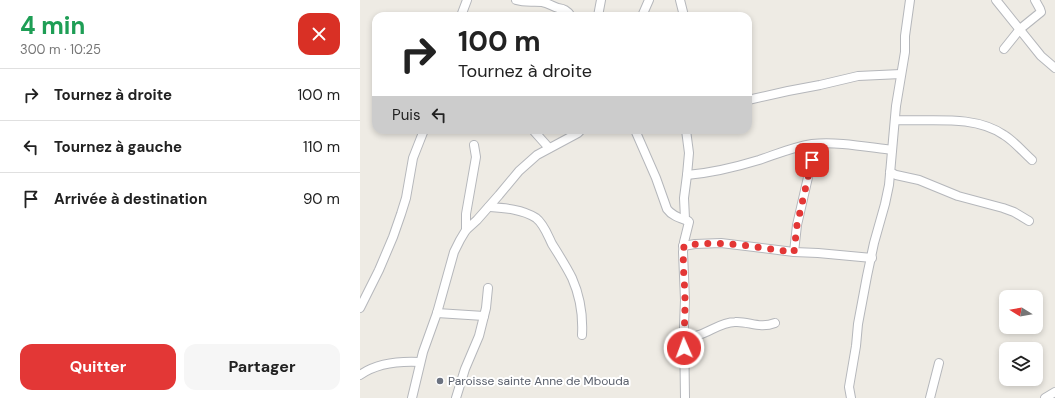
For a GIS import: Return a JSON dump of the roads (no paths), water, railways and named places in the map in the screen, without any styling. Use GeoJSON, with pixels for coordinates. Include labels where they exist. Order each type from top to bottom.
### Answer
{"type":"FeatureCollection","features":[{"type":"Feature","properties":{"kind":"street"},"geometry":{"type":"LineString","coordinates":[[462,12],[467,0]]}},
{"type":"Feature","properties":{"kind":"street"},"geometry":{"type":"LineString","coordinates":[[516,0],[549,4],[568,12]]}},
{"type":"Feature","properties":{"kind":"street"},"geometry":{"type":"LineString","coordinates":[[599,12],[601,0]]}},
{"type":"Feature","properties":{"kind":"street"},"geometry":{"type":"LineString","coordinates":[[644,12],[649,0]]}},
{"type":"Feature","properties":{"kind":"street"},"geometry":{"type":"LineString","coordinates":[[680,0],[683,12]]}},
{"type":"Feature","properties":{"kind":"street"},"geometry":{"type":"LineString","coordinates":[[851,398],[849,387],[862,302],[874,243],[885,204],[890,172],[910,0]]}},
{"type":"Feature","properties":{"kind":"street"},"geometry":{"type":"LineString","coordinates":[[996,0],[1042,56],[1055,68]]}},
{"type":"Feature","properties":{"kind":"street"},"geometry":{"type":"LineString","coordinates":[[1004,49],[1020,29],[1041,12],[1035,0]]}},
{"type":"Feature","properties":{"kind":"street"},"geometry":{"type":"LineString","coordinates":[[752,99],[858,76],[901,74]]}},
{"type":"Feature","properties":{"kind":"street"},"geometry":{"type":"LineString","coordinates":[[895,120],[946,120],[978,124],[994,128],[1005,135],[1032,160]]}},
{"type":"Feature","properties":{"kind":"street"},"geometry":{"type":"LineString","coordinates":[[360,308],[379,270],[393,237],[406,198],[413,158],[422,134]]}},
{"type":"Feature","properties":{"kind":"street"},"geometry":{"type":"LineString","coordinates":[[537,134],[549,148]]}},
{"type":"Feature","properties":{"kind":"street"},"geometry":{"type":"LineString","coordinates":[[412,398],[420,362],[437,313],[454,252],[466,230],[489,207],[520,171],[538,155],[576,134]]}},
{"type":"Feature","properties":{"kind":"street"},"geometry":{"type":"LineString","coordinates":[[637,134],[651,165],[667,208],[673,215],[689,222]]}},
{"type":"Feature","properties":{"kind":"street"},"geometry":{"type":"LineString","coordinates":[[687,134],[689,153],[684,198],[685,219],[689,222]]}},
{"type":"Feature","properties":{"kind":"street"},"geometry":{"type":"LineString","coordinates":[[687,175],[720,171],[760,160],[783,151],[814,144],[838,144],[892,150]]}},
{"type":"Feature","properties":{"kind":"street"},"geometry":{"type":"LineString","coordinates":[[794,252],[797,225],[812,160],[814,144]]}},
{"type":"Feature","properties":{"kind":"street"},"geometry":{"type":"LineString","coordinates":[[466,230],[466,214],[476,157],[474,145]]}},
{"type":"Feature","properties":{"kind":"street"},"geometry":{"type":"LineString","coordinates":[[890,172],[896,175],[919,180],[958,196],[1003,208],[1014,212],[1029,221]]}},
{"type":"Feature","properties":{"kind":"street"},"geometry":{"type":"LineString","coordinates":[[489,207],[509,209],[528,214],[537,219],[543,227],[573,280],[582,322],[582,335]]}},
{"type":"Feature","properties":{"kind":"street"},"geometry":{"type":"LineString","coordinates":[[684,398],[685,300],[683,268],[684,246],[689,222]]}},
{"type":"Feature","properties":{"kind":"street"},"geometry":{"type":"LineString","coordinates":[[684,246],[721,243],[794,252],[872,258]]}},
{"type":"Feature","properties":{"kind":"street"},"geometry":{"type":"LineString","coordinates":[[456,398],[465,369],[479,336],[486,308],[488,288]]}},
{"type":"Feature","properties":{"kind":"street"},"geometry":{"type":"LineString","coordinates":[[437,313],[484,316]]}},
{"type":"Feature","properties":{"kind":"street"},"geometry":{"type":"LineString","coordinates":[[684,339],[700,335],[727,323],[742,322],[764,326],[775,324]]}},
{"type":"Feature","properties":{"kind":"street"},"geometry":{"type":"LineString","coordinates":[[360,375],[370,369],[390,364],[420,362]]}},
{"type":"Feature","properties":{"kind":"street"},"geometry":{"type":"LineString","coordinates":[[930,398],[939,362]]}},
{"type":"Feature","properties":{"kind":"street"},"geometry":{"type":"LineString","coordinates":[[1045,398],[1055,392]]}},
{"type":"Feature","properties":{"kind":"place","name":"Paroisse sainte Anne de Mbouda"},"geometry":{"type":"Point","coordinates":[440,381]}}]}
